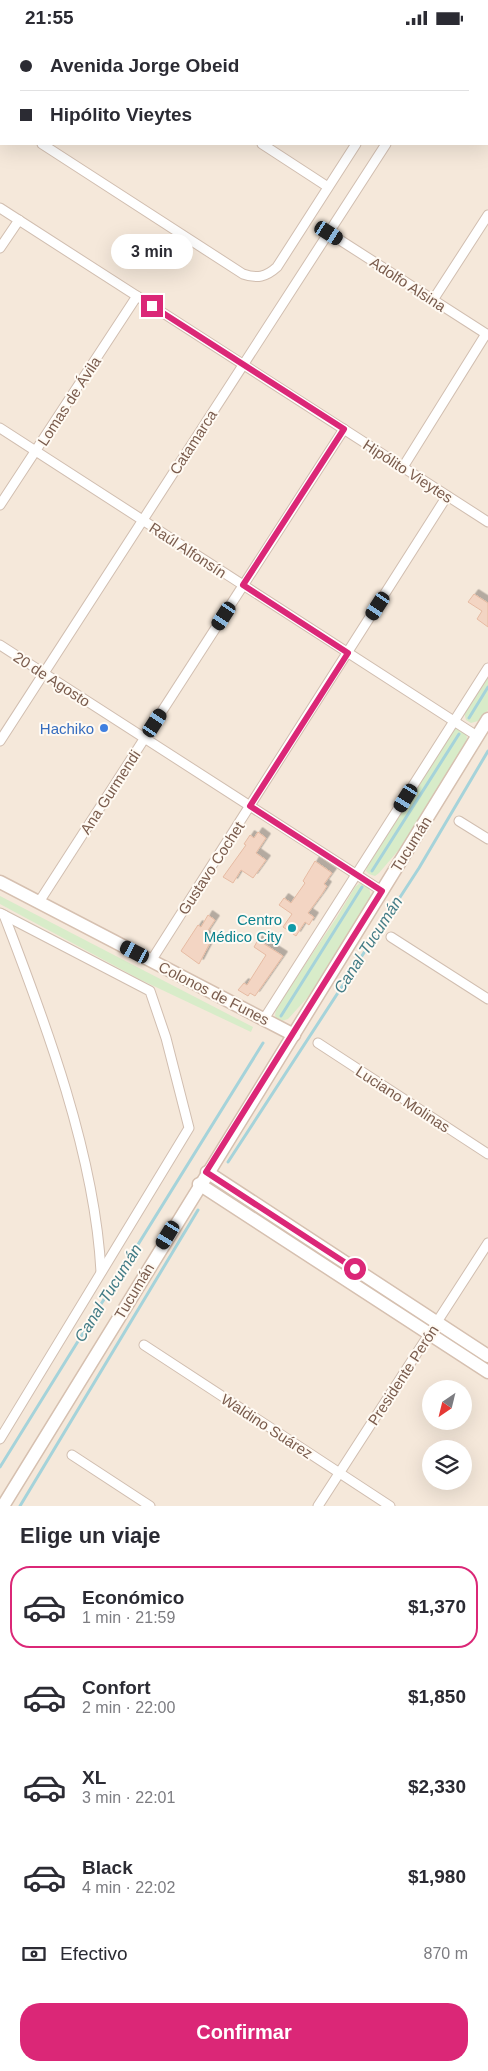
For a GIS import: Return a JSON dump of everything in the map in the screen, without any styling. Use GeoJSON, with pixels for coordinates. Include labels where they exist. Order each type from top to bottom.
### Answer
{"type":"FeatureCollection","features":[{"type":"Feature","properties":{"kind":"main road","name":"Tucumán"},"geometry":{"type":"LineString","coordinates":[[3,1506],[206,1172],[294,1035],[488,719]]}},
{"type":"Feature","properties":{"kind":"main road","name":"Colonos de Funes"},"geometry":{"type":"LineString","coordinates":[[0,882],[294,1035]]}},
{"type":"Feature","properties":{"kind":"main road"},"geometry":{"type":"LineString","coordinates":[[206,1172],[488,1356]]}},
{"type":"Feature","properties":{"kind":"main road"},"geometry":{"type":"LineString","coordinates":[[199,1184],[488,1372]]}},
{"type":"Feature","properties":{"kind":"street"},"geometry":{"type":"LineString","coordinates":[[44,145],[243,274],[252,277],[270,274],[277,267],[355,145]]}},
{"type":"Feature","properties":{"kind":"street"},"geometry":{"type":"LineString","coordinates":[[264,145],[328,187]]}},
{"type":"Feature","properties":{"kind":"street","name":"Catamarca"},"geometry":{"type":"LineString","coordinates":[[0,741],[385,145]]}},
{"type":"Feature","properties":{"kind":"street","name":"Hipólito Vieytes"},"geometry":{"type":"LineString","coordinates":[[0,208],[488,522]]}},
{"type":"Feature","properties":{"kind":"street"},"geometry":{"type":"LineString","coordinates":[[433,300],[488,215]]}},
{"type":"Feature","properties":{"kind":"street"},"geometry":{"type":"LineString","coordinates":[[0,248],[19,220]]}},
{"type":"Feature","properties":{"kind":"street","name":"Adolfo Alsina"},"geometry":{"type":"LineString","coordinates":[[329,233],[487,335]]}},
{"type":"Feature","properties":{"kind":"street","name":"Lomas de Ávila"},"geometry":{"type":"LineString","coordinates":[[0,505],[137,296]]}},
{"type":"Feature","properties":{"kind":"street"},"geometry":{"type":"LineString","coordinates":[[403,467],[487,335]]}},
{"type":"Feature","properties":{"kind":"street","name":"Raúl Alfonsín"},"geometry":{"type":"LineString","coordinates":[[0,429],[477,736]]}},
{"type":"Feature","properties":{"kind":"street","name":"Ana Gurmendi"},"geometry":{"type":"LineString","coordinates":[[39,902],[344,429]]}},
{"type":"Feature","properties":{"kind":"street","name":"Gustavo Cochet"},"geometry":{"type":"LineString","coordinates":[[152,961],[448,496]]}},
{"type":"Feature","properties":{"kind":"street","name":"20 de Agosto"},"geometry":{"type":"LineString","coordinates":[[0,645],[382,891]]}},
{"type":"Feature","properties":{"kind":"street","name":"Tucumán"},"geometry":{"type":"LineString","coordinates":[[264,1019],[488,668]]}},
{"type":"Feature","properties":{"kind":"street"},"geometry":{"type":"LineString","coordinates":[[459,821],[488,839]]}},
{"type":"Feature","properties":{"kind":"street"},"geometry":{"type":"LineString","coordinates":[[2,914],[34,993],[74,1121],[88,1182],[101,1273]]}},
{"type":"Feature","properties":{"kind":"street"},"geometry":{"type":"LineString","coordinates":[[0,1439],[189,1128],[183,1098],[166,1038],[150,991],[2,914]]}},
{"type":"Feature","properties":{"kind":"street"},"geometry":{"type":"LineString","coordinates":[[391,937],[488,999]]}},
{"type":"Feature","properties":{"kind":"street","name":"Luciano Molinas"},"geometry":{"type":"LineString","coordinates":[[318,1043],[488,1154]]}},
{"type":"Feature","properties":{"kind":"street","name":"Presidente Perón"},"geometry":{"type":"LineString","coordinates":[[318,1506],[488,1243]]}},
{"type":"Feature","properties":{"kind":"street","name":"Waldino Suárez"},"geometry":{"type":"LineString","coordinates":[[144,1345],[390,1506]]}},
{"type":"Feature","properties":{"kind":"street"},"geometry":{"type":"LineString","coordinates":[[72,1455],[150,1506]]}},
{"type":"Feature","properties":{"kind":"shaded area"},"geometry":{"type":"Polygon","coordinates":[[[0,145],[488,145],[488,1506],[0,1506],[0,145]]]}},
{"type":"Feature","properties":{"kind":"green space"},"geometry":{"type":"Polygon","coordinates":[[[488,672],[488,710],[478,721],[471,723],[466,720],[464,712],[488,672]]]}},
{"type":"Feature","properties":{"kind":"green space"},"geometry":{"type":"Polygon","coordinates":[[[455,728],[462,729],[466,733],[466,745],[408,839],[379,873],[375,876],[369,874],[366,871],[367,867],[455,728]]]}},
{"type":"Feature","properties":{"kind":"green space"},"geometry":{"type":"Polygon","coordinates":[[[360,883],[369,887],[371,898],[308,997],[288,1019],[282,1021],[277,1019],[275,1016],[276,1008],[355,887],[360,883]]]}},
{"type":"Feature","properties":{"kind":"green space"},"geometry":{"type":"Polygon","coordinates":[[[0,896],[253,1027],[251,1032],[141,980],[0,904],[0,896]]]}},
{"type":"Feature","properties":{"kind":"green space"},"geometry":{"type":"Polygon","coordinates":[[[209,1180],[426,1321],[424,1323],[207,1184],[209,1180]]]}},
{"type":"Feature","properties":{"kind":"building"},"geometry":{"type":"Polygon","coordinates":[[[474,594],[488,603],[488,627],[477,619],[482,611],[468,602],[474,594]]]}},
{"type":"Feature","properties":{"kind":"building"},"geometry":{"type":"Polygon","coordinates":[[[258,832],[266,838],[256,853],[266,860],[253,878],[241,870],[233,883],[223,877],[246,845],[244,844],[250,835],[254,838],[258,832]]]}},
{"type":"Feature","properties":{"kind":"building"},"geometry":{"type":"Polygon","coordinates":[[[315,861],[332,873],[324,884],[327,886],[308,913],[314,917],[309,925],[305,922],[296,936],[283,927],[292,914],[279,905],[284,898],[291,903],[305,883],[303,881],[315,861]]]}},
{"type":"Feature","properties":{"kind":"building"},"geometry":{"type":"Polygon","coordinates":[[[208,915],[215,920],[205,935],[212,939],[199,964],[181,951],[198,925],[201,927],[208,915]]]}},
{"type":"Feature","properties":{"kind":"building"},"geometry":{"type":"Polygon","coordinates":[[[258,940],[283,956],[255,996],[250,993],[248,996],[238,990],[244,983],[247,985],[266,955],[254,947],[258,940]]]}},
{"type":"Feature","properties":{"kind":"waterway","name":"Canal Tucumán"},"geometry":{"type":"LineString","coordinates":[[469,718],[488,687]]}},
{"type":"Feature","properties":{"kind":"waterway","name":"Canal Tucumán"},"geometry":{"type":"LineString","coordinates":[[372,871],[459,734]]}},
{"type":"Feature","properties":{"kind":"waterway","name":"Canal Tucumán"},"geometry":{"type":"LineString","coordinates":[[228,1162],[419,868],[488,751]]}},
{"type":"Feature","properties":{"kind":"waterway","name":"Canal Tucumán"},"geometry":{"type":"LineString","coordinates":[[281,1016],[362,887]]}},
{"type":"Feature","properties":{"kind":"waterway","name":"Canal Tucumán"},"geometry":{"type":"LineString","coordinates":[[0,1467],[263,1043]]}},
{"type":"Feature","properties":{"kind":"waterway","name":"Canal Tucumán"},"geometry":{"type":"LineString","coordinates":[[20,1506],[198,1210]]}},
{"type":"Feature","properties":{"kind":"place","name":"Hachiko"},"geometry":{"type":"Point","coordinates":[104,728]}},
{"type":"Feature","properties":{"kind":"place","name":"Centro Médico City"},"geometry":{"type":"Point","coordinates":[292,928]}},
{"type":"Feature","properties":{"kind":"route"},"geometry":{"type":"LineString","coordinates":[[152,306],[344,429],[243,585],[348,653],[250,806],[382,891],[294,1035],[206,1172],[355,1269]]}}]}
